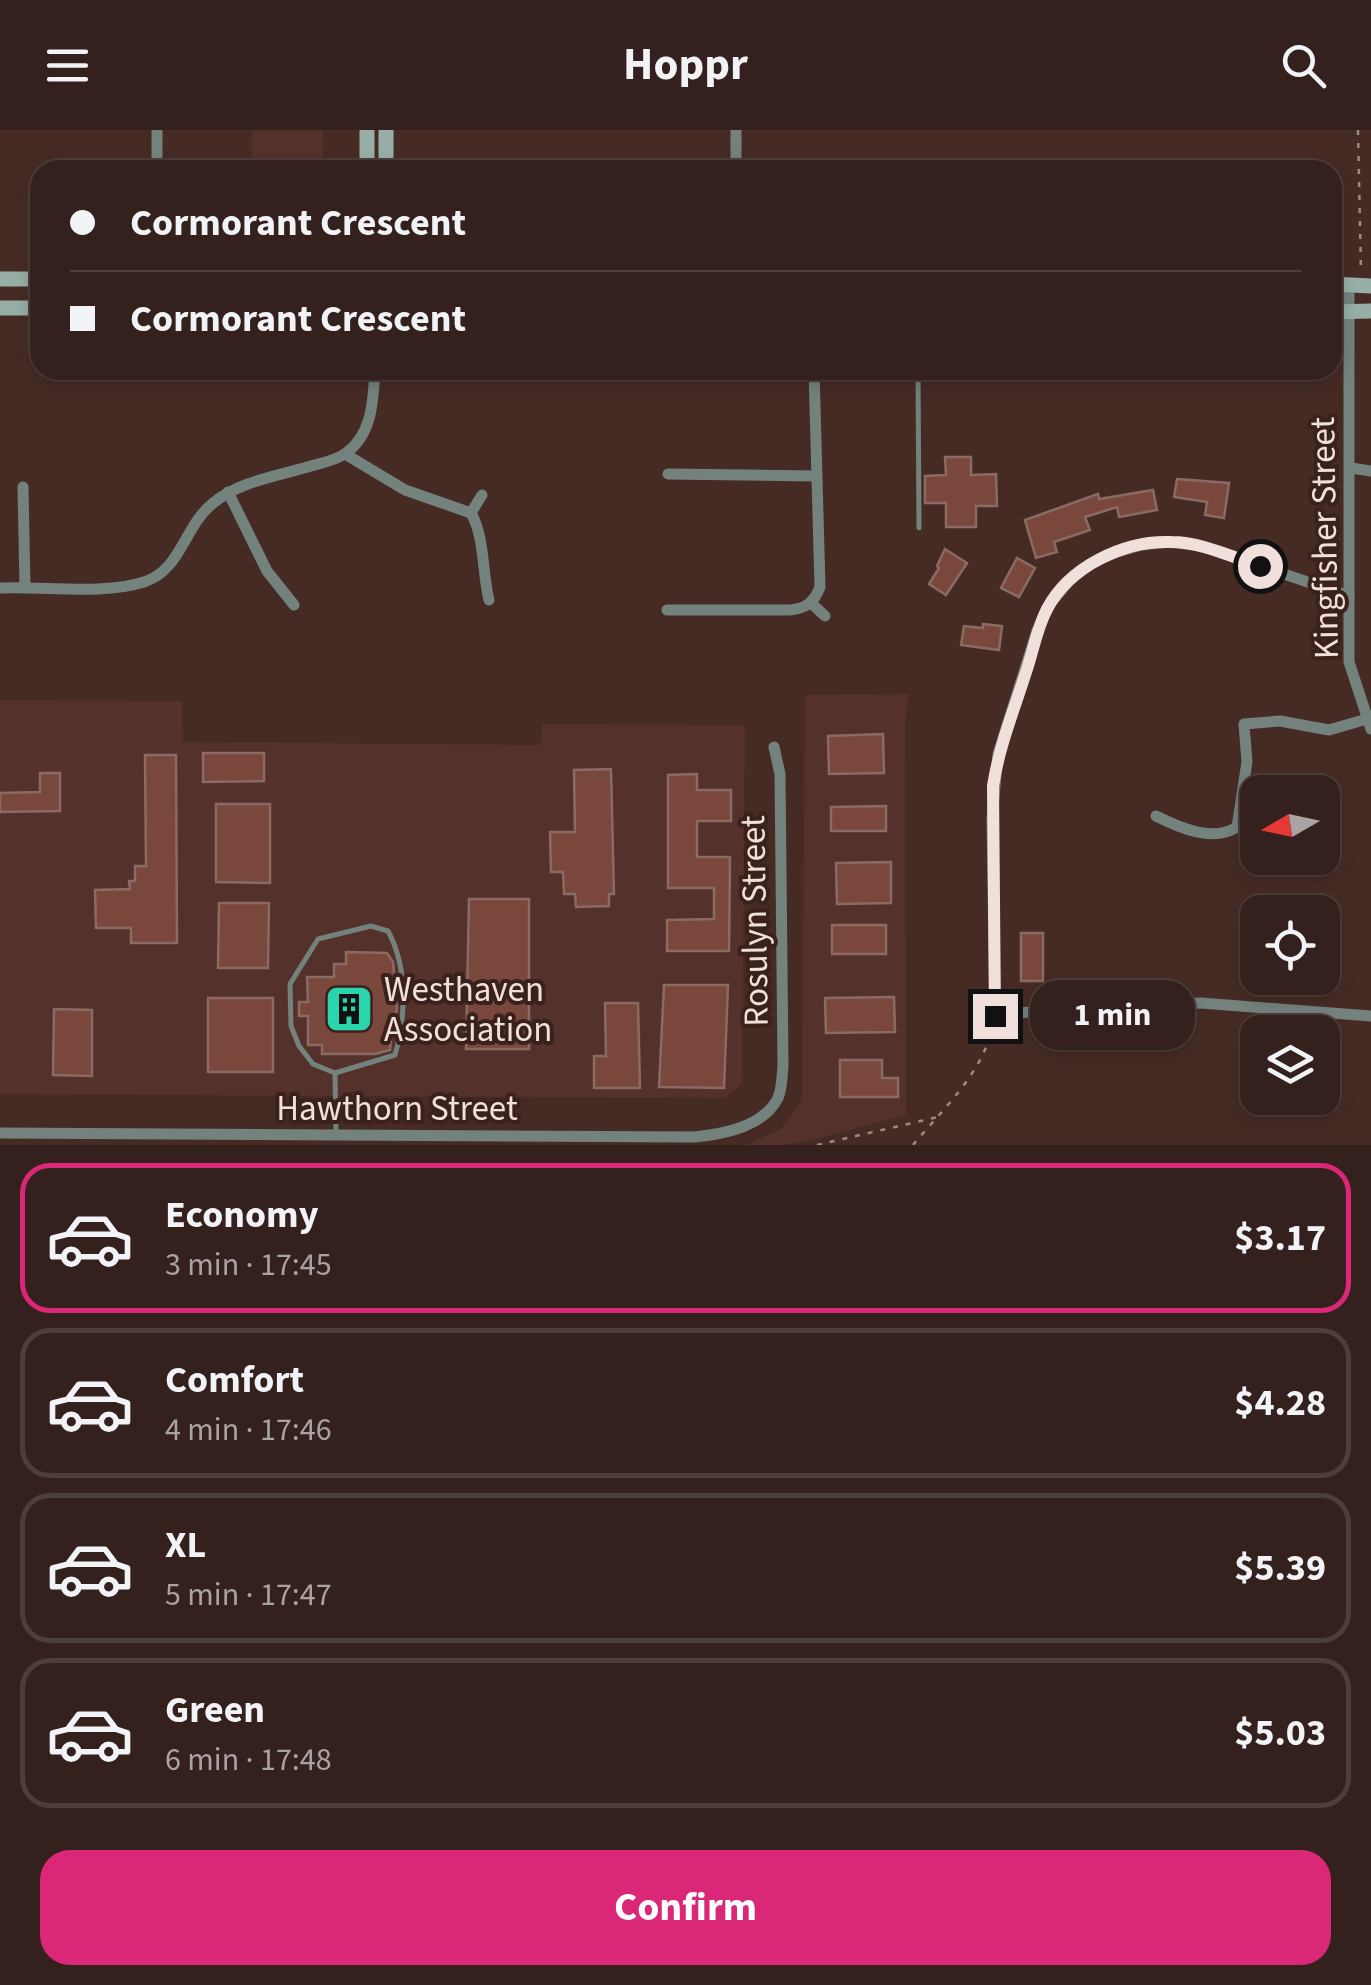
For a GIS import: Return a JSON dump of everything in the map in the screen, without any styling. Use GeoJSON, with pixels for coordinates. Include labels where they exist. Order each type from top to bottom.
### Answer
{"type":"FeatureCollection","features":[{"type":"Feature","properties":{"kind":"main road"},"geometry":{"type":"LineString","coordinates":[[366,130],[366,160]]}},
{"type":"Feature","properties":{"kind":"main road"},"geometry":{"type":"LineString","coordinates":[[386,130],[386,160]]}},
{"type":"Feature","properties":{"kind":"main road"},"geometry":{"type":"LineString","coordinates":[[0,278],[30,279]]}},
{"type":"Feature","properties":{"kind":"main road"},"geometry":{"type":"LineString","coordinates":[[0,308],[30,308]]}},
{"type":"Feature","properties":{"kind":"main road"},"geometry":{"type":"LineString","coordinates":[[1342,312],[1371,311]]}},
{"type":"Feature","properties":{"kind":"street"},"geometry":{"type":"LineString","coordinates":[[157,130],[157,160]]}},
{"type":"Feature","properties":{"kind":"street"},"geometry":{"type":"LineString","coordinates":[[736,130],[736,160]]}},
{"type":"Feature","properties":{"kind":"street","name":"Kingfisher Street"},"geometry":{"type":"LineString","coordinates":[[1342,308],[1353,285]]}},
{"type":"Feature","properties":{"kind":"street","name":"Kingfisher Street"},"geometry":{"type":"LineString","coordinates":[[1342,340],[1351,468],[1350,662],[1369,724]]}},
{"type":"Feature","properties":{"kind":"street"},"geometry":{"type":"LineString","coordinates":[[0,588],[114,587],[148,581],[162,574],[174,562],[196,520],[228,492],[345,454],[368,424],[374,380]]}},
{"type":"Feature","properties":{"kind":"street"},"geometry":{"type":"LineString","coordinates":[[667,610],[788,610],[811,603],[820,588],[814,380]]}},
{"type":"Feature","properties":{"kind":"street"},"geometry":{"type":"LineString","coordinates":[[345,454],[405,490],[471,513]]}},
{"type":"Feature","properties":{"kind":"street"},"geometry":{"type":"LineString","coordinates":[[1351,468],[1371,471]]}},
{"type":"Feature","properties":{"kind":"street"},"geometry":{"type":"LineString","coordinates":[[668,474],[816,476]]}},
{"type":"Feature","properties":{"kind":"street"},"geometry":{"type":"LineString","coordinates":[[23,487],[25,587]]}},
{"type":"Feature","properties":{"kind":"street"},"geometry":{"type":"LineString","coordinates":[[228,492],[267,571],[294,605]]}},
{"type":"Feature","properties":{"kind":"street"},"geometry":{"type":"LineString","coordinates":[[471,513],[482,495]]}},
{"type":"Feature","properties":{"kind":"street"},"geometry":{"type":"LineString","coordinates":[[471,513],[480,538],[481,570],[489,600]]}},
{"type":"Feature","properties":{"kind":"street"},"geometry":{"type":"LineString","coordinates":[[1349,596],[1201,546],[1170,542],[1114,552],[1070,580],[1050,604],[1037,631],[998,754],[992,820],[995,1016],[1101,1006],[1200,1004],[1371,1016]]}},
{"type":"Feature","properties":{"kind":"street"},"geometry":{"type":"LineString","coordinates":[[811,603],[825,616]]}},
{"type":"Feature","properties":{"kind":"street"},"geometry":{"type":"LineString","coordinates":[[1156,816],[1184,830],[1220,833],[1237,827],[1247,762],[1244,724],[1280,721],[1329,730],[1369,724]]}},
{"type":"Feature","properties":{"kind":"street","name":"Rosulyn Street"},"geometry":{"type":"LineString","coordinates":[[774,747],[780,774],[783,1066],[779,1096]]}},
{"type":"Feature","properties":{"kind":"street","name":"Hawthorn Street"},"geometry":{"type":"LineString","coordinates":[[0,1133],[694,1137],[756,1122],[779,1096]]}},
{"type":"Feature","properties":{"kind":"lane"},"geometry":{"type":"LineString","coordinates":[[918,380],[919,528]]}},
{"type":"Feature","properties":{"kind":"lane"},"geometry":{"type":"LineString","coordinates":[[371,926],[388,931],[399,951],[402,986],[402,1032],[395,1055],[334,1073],[313,1064],[299,1046],[291,1026],[290,984],[318,939],[371,926]]}},
{"type":"Feature","properties":{"kind":"lane"},"geometry":{"type":"LineString","coordinates":[[334,1073],[336,1135]]}},
{"type":"Feature","properties":{"kind":"path"},"geometry":{"type":"LineString","coordinates":[[1353,285],[1358,130]]}},
{"type":"Feature","properties":{"kind":"path"},"geometry":{"type":"LineString","coordinates":[[913,1145],[940,1116],[988,1045],[995,1016]]}},
{"type":"Feature","properties":{"kind":"path"},"geometry":{"type":"LineString","coordinates":[[818,1145],[940,1116]]}},
{"type":"Feature","properties":{"kind":"shaded area"},"geometry":{"type":"Polygon","coordinates":[[[252,130],[323,130],[323,160],[251,160],[252,130]]]}},
{"type":"Feature","properties":{"kind":"shaded area"},"geometry":{"type":"Polygon","coordinates":[[[909,694],[905,723],[906,1115],[811,1140],[746,1145],[781,1129],[802,1100],[805,695],[909,694]]]}},
{"type":"Feature","properties":{"kind":"shaded area"},"geometry":{"type":"Polygon","coordinates":[[[0,700],[182,701],[183,742],[541,745],[542,724],[745,725],[742,1084],[725,1098],[0,1094],[0,700]]]}},
{"type":"Feature","properties":{"kind":"building"},"geometry":{"type":"Polygon","coordinates":[[[945,457],[971,457],[971,475],[996,474],[997,506],[976,506],[976,527],[946,527],[946,503],[925,503],[925,476],[946,475],[945,457]]]}},
{"type":"Feature","properties":{"kind":"building"},"geometry":{"type":"Polygon","coordinates":[[[1177,479],[1229,483],[1224,518],[1205,515],[1207,502],[1174,497],[1177,479]]]}},
{"type":"Feature","properties":{"kind":"building"},"geometry":{"type":"Polygon","coordinates":[[[1153,490],[1157,510],[1119,517],[1117,507],[1085,517],[1090,530],[1054,542],[1057,552],[1036,558],[1025,520],[1098,494],[1099,499],[1153,490]]]}},
{"type":"Feature","properties":{"kind":"building"},"geometry":{"type":"Polygon","coordinates":[[[945,549],[967,563],[946,595],[929,584],[945,549]]]}},
{"type":"Feature","properties":{"kind":"building"},"geometry":{"type":"Polygon","coordinates":[[[1017,558],[1035,568],[1019,597],[1001,588],[1017,558]]]}},
{"type":"Feature","properties":{"kind":"building"},"geometry":{"type":"Polygon","coordinates":[[[983,624],[1002,626],[999,650],[961,645],[964,626],[983,628],[983,624]]]}},
{"type":"Feature","properties":{"kind":"building"},"geometry":{"type":"Polygon","coordinates":[[[883,734],[884,773],[829,774],[828,736],[883,734]]]}},
{"type":"Feature","properties":{"kind":"building"},"geometry":{"type":"Polygon","coordinates":[[[203,753],[264,753],[264,781],[203,782],[203,753]]]}},
{"type":"Feature","properties":{"kind":"building"},"geometry":{"type":"Polygon","coordinates":[[[145,755],[176,755],[177,943],[131,943],[131,928],[96,928],[95,890],[130,889],[129,881],[135,881],[135,866],[146,866],[145,755]]]}},
{"type":"Feature","properties":{"kind":"building"},"geometry":{"type":"Polygon","coordinates":[[[611,769],[614,894],[609,894],[609,906],[576,907],[575,894],[564,894],[563,872],[551,872],[550,832],[575,832],[574,770],[611,769]]]}},
{"type":"Feature","properties":{"kind":"building"},"geometry":{"type":"Polygon","coordinates":[[[40,773],[60,773],[60,811],[0,812],[0,793],[40,792],[40,773]]]}},
{"type":"Feature","properties":{"kind":"building"},"geometry":{"type":"Polygon","coordinates":[[[697,774],[697,790],[731,790],[731,821],[697,821],[697,857],[730,857],[729,951],[667,951],[667,920],[714,919],[714,888],[668,888],[668,775],[697,774]]]}},
{"type":"Feature","properties":{"kind":"building"},"geometry":{"type":"Polygon","coordinates":[[[216,804],[270,804],[270,883],[216,882],[216,804]]]}},
{"type":"Feature","properties":{"kind":"building"},"geometry":{"type":"Polygon","coordinates":[[[886,806],[886,831],[831,831],[831,807],[886,806]]]}},
{"type":"Feature","properties":{"kind":"building"},"geometry":{"type":"Polygon","coordinates":[[[891,862],[891,903],[837,904],[836,863],[891,862]]]}},
{"type":"Feature","properties":{"kind":"building"},"geometry":{"type":"Polygon","coordinates":[[[469,899],[529,899],[529,1049],[466,1049],[469,899]]]}},
{"type":"Feature","properties":{"kind":"building"},"geometry":{"type":"Polygon","coordinates":[[[219,903],[269,903],[268,968],[218,968],[219,903]]]}},
{"type":"Feature","properties":{"kind":"building"},"geometry":{"type":"Polygon","coordinates":[[[832,925],[886,925],[886,954],[832,954],[832,925]]]}},
{"type":"Feature","properties":{"kind":"building"},"geometry":{"type":"Polygon","coordinates":[[[1021,933],[1043,933],[1043,981],[1021,981],[1021,933]]]}},
{"type":"Feature","properties":{"kind":"building","name":"Westhaven Association"},"geometry":{"type":"Polygon","coordinates":[[[346,952],[387,953],[393,962],[397,1008],[390,1050],[375,1054],[322,1054],[322,1045],[308,1045],[308,1016],[299,1016],[299,1002],[308,1002],[307,977],[334,977],[334,964],[346,964],[346,952]]]}},
{"type":"Feature","properties":{"kind":"building"},"geometry":{"type":"Polygon","coordinates":[[[664,985],[728,985],[724,1088],[659,1087],[664,985]]]}},
{"type":"Feature","properties":{"kind":"building"},"geometry":{"type":"Polygon","coordinates":[[[894,997],[895,1032],[826,1033],[825,998],[894,997]]]}},
{"type":"Feature","properties":{"kind":"building"},"geometry":{"type":"Polygon","coordinates":[[[208,998],[273,998],[273,1072],[208,1072],[208,998]]]}},
{"type":"Feature","properties":{"kind":"building"},"geometry":{"type":"Polygon","coordinates":[[[605,1003],[638,1003],[640,1088],[594,1088],[594,1056],[606,1056],[605,1003]]]}},
{"type":"Feature","properties":{"kind":"building"},"geometry":{"type":"Polygon","coordinates":[[[54,1009],[92,1010],[92,1076],[53,1075],[54,1009]]]}},
{"type":"Feature","properties":{"kind":"building"},"geometry":{"type":"Polygon","coordinates":[[[840,1060],[882,1060],[882,1078],[898,1078],[898,1097],[840,1097],[840,1060]]]}},
{"type":"Feature","properties":{"kind":"place","name":"Westhaven Association"},"geometry":{"type":"Point","coordinates":[349,1009]}},
{"type":"Feature","properties":{"kind":"route"},"geometry":{"type":"LineString","coordinates":[[995,1016],[993,786],[1007,725],[1037,631],[1050,604],[1090,564],[1141,545],[1170,542],[1201,546],[1260,566]]}}]}
